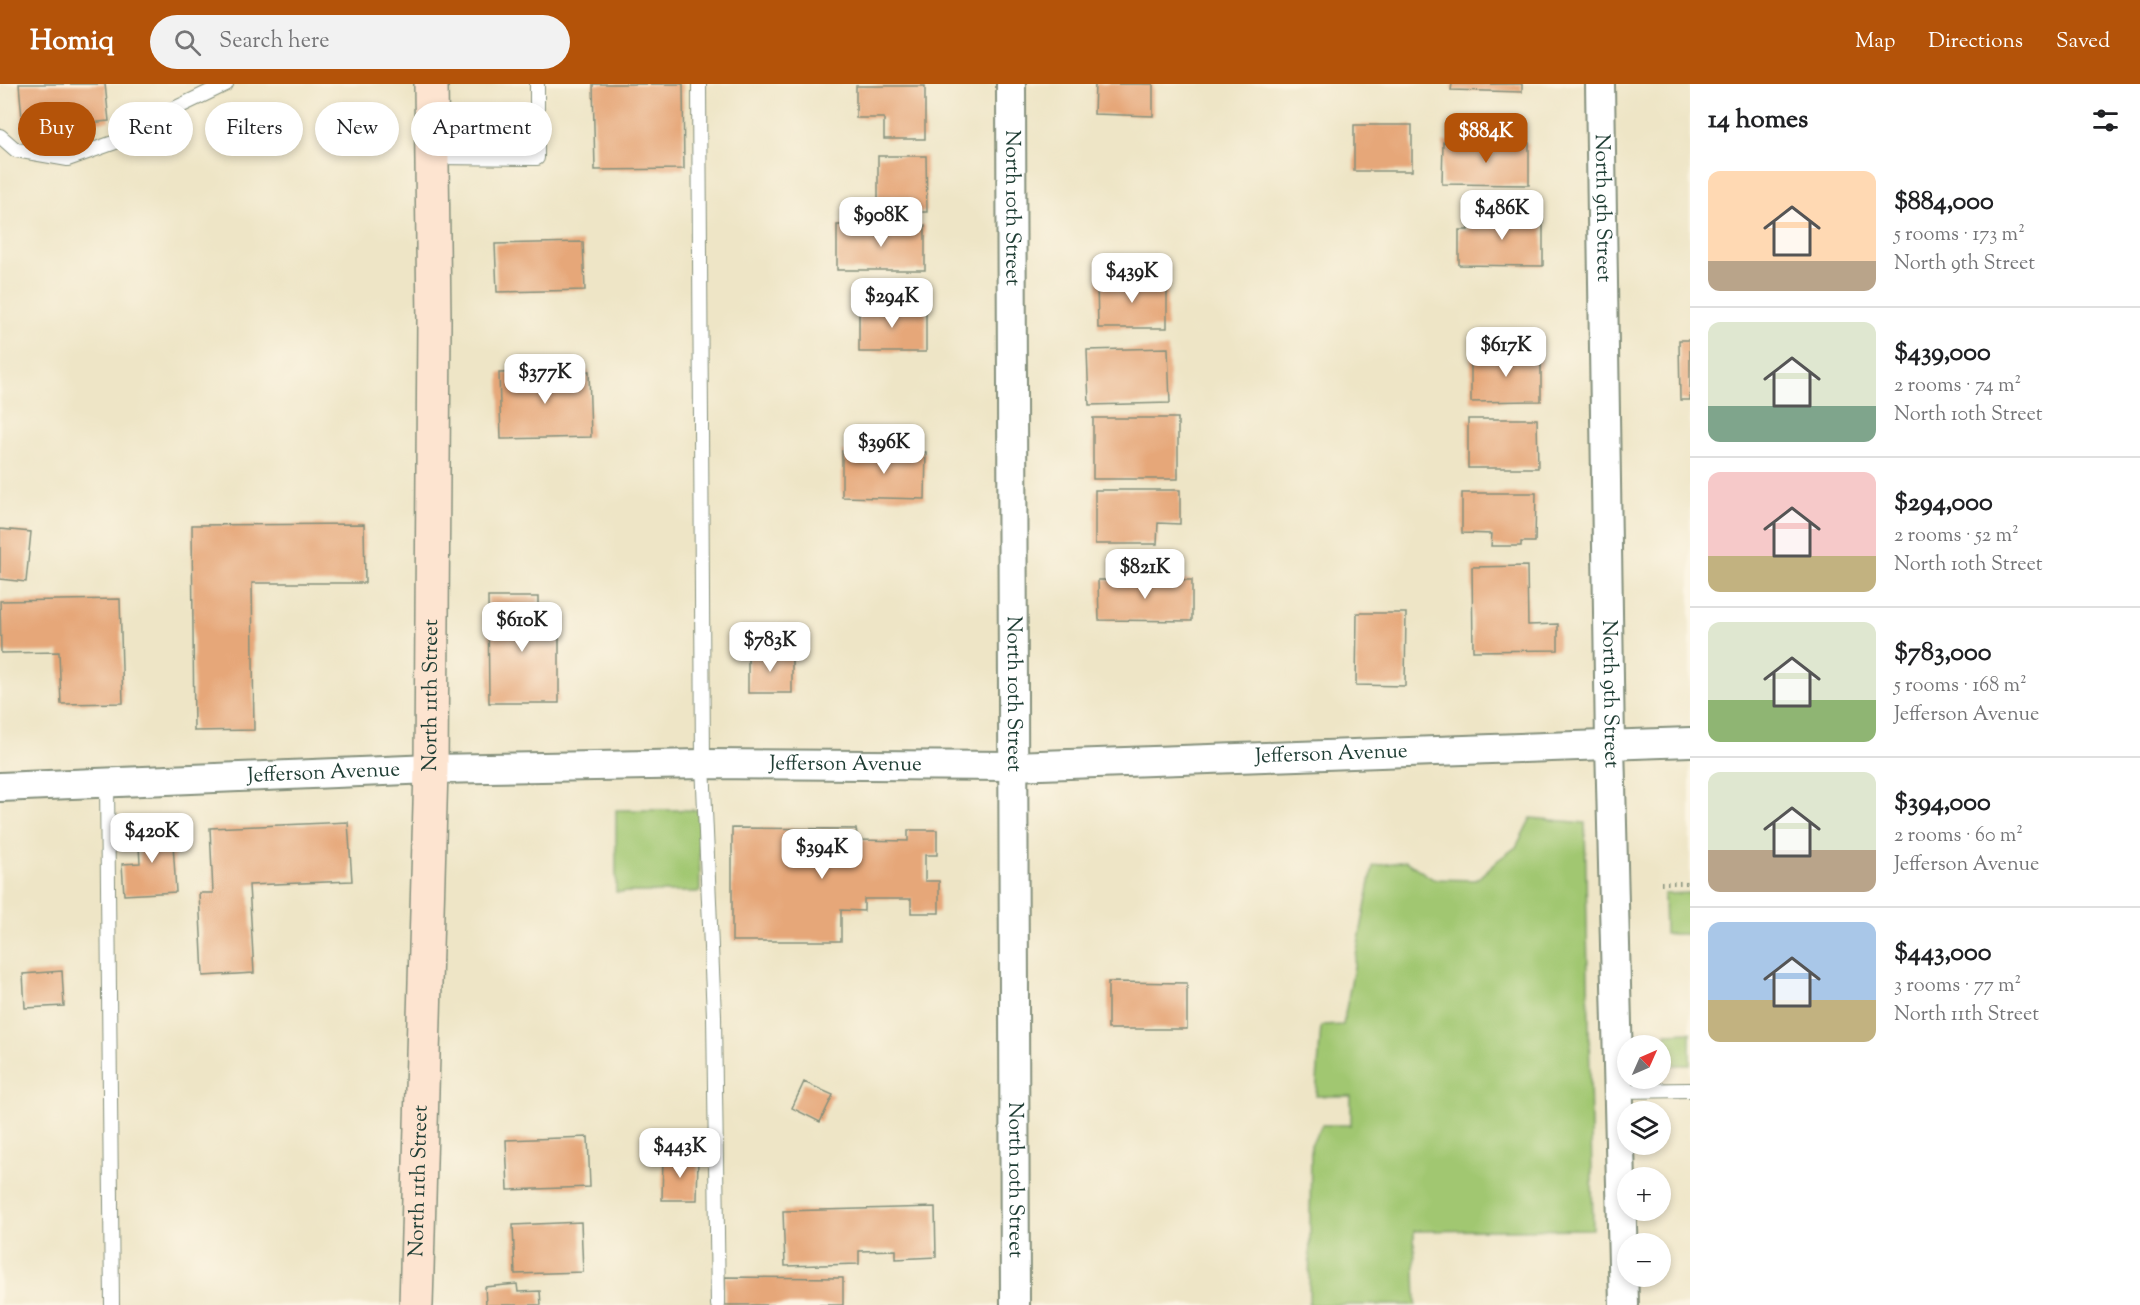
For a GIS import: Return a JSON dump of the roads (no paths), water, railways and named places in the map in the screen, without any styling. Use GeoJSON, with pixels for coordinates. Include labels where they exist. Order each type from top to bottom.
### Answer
{"type":"FeatureCollection","features":[{"type":"Feature","properties":{"kind":"street","name":"North 11th Street"},"geometry":{"type":"LineString","coordinates":[[416,1305],[431,769],[434,332],[430,84]]}},
{"type":"Feature","properties":{"kind":"street","name":"North 10th Street"},"geometry":{"type":"LineString","coordinates":[[1011,84],[1015,1305]]}},
{"type":"Feature","properties":{"kind":"street","name":"North 9th Street"},"geometry":{"type":"LineString","coordinates":[[1600,84],[1610,744],[1624,1305]]}},
{"type":"Feature","properties":{"kind":"street","name":"Jefferson Avenue"},"geometry":{"type":"LineString","coordinates":[[0,787],[431,769],[703,764],[1014,766],[1690,742]]}},
{"type":"Feature","properties":{"kind":"lane"},"geometry":{"type":"LineString","coordinates":[[0,136],[16,150],[68,159],[124,139],[151,120],[226,84]]}},
{"type":"Feature","properties":{"kind":"lane"},"geometry":{"type":"LineString","coordinates":[[432,158],[537,158],[537,84]]}},
{"type":"Feature","properties":{"kind":"lane"},"geometry":{"type":"LineString","coordinates":[[699,84],[703,764],[714,1016],[718,1305]]}},
{"type":"Feature","properties":{"kind":"lane"},"geometry":{"type":"LineString","coordinates":[[107,783],[112,1305]]}},
{"type":"Feature","properties":{"kind":"lane"},"geometry":{"type":"LineString","coordinates":[[1619,1091],[1690,1090]]}}]}
